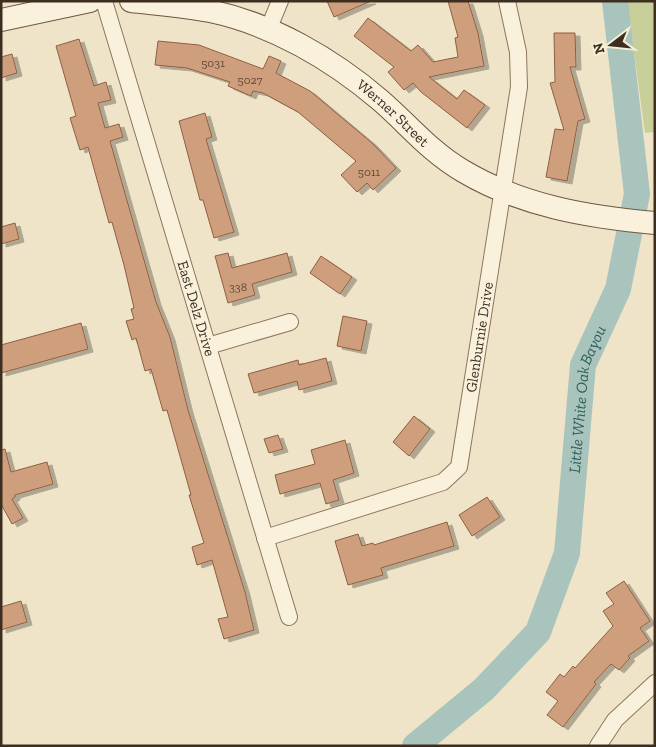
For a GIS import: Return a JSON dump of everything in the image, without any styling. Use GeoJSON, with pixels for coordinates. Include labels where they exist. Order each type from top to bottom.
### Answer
{"type":"FeatureCollection","features":[{"type":"Feature","properties":{"kind":"street"},"geometry":{"type":"LineString","coordinates":[[1,20],[90,1]]}},
{"type":"Feature","properties":{"kind":"street","name":"East Delz Drive"},"geometry":{"type":"LineString","coordinates":[[104,1],[289,617]]}},
{"type":"Feature","properties":{"kind":"street","name":"Werner Street"},"geometry":{"type":"LineString","coordinates":[[132,1],[179,5],[213,12],[268,30],[345,72],[381,101],[422,142],[462,171],[503,192],[534,203],[610,219],[655,223]]}},
{"type":"Feature","properties":{"kind":"street"},"geometry":{"type":"LineString","coordinates":[[268,30],[280,1]]}},
{"type":"Feature","properties":{"kind":"street","name":"Glenburnie Drive"},"geometry":{"type":"LineString","coordinates":[[265,538],[443,482],[459,467],[519,87],[518,52],[507,1]]}},
{"type":"Feature","properties":{"kind":"street"},"geometry":{"type":"LineString","coordinates":[[208,346],[290,322]]}},
{"type":"Feature","properties":{"kind":"street"},"geometry":{"type":"LineString","coordinates":[[601,744],[615,720],[655,683]]}},
{"type":"Feature","properties":{"kind":"green space"},"geometry":{"type":"Polygon","coordinates":[[[627,1],[655,1],[655,132],[645,133],[627,1]]]}},
{"type":"Feature","properties":{"kind":"building"},"geometry":{"type":"Polygon","coordinates":[[[327,1],[371,1],[334,17],[327,1]]]}},
{"type":"Feature","properties":{"kind":"building"},"geometry":{"type":"Polygon","coordinates":[[[448,1],[468,1],[478,33],[484,66],[429,77],[457,99],[464,90],[485,105],[467,128],[421,92],[413,83],[404,90],[388,72],[394,67],[354,36],[368,18],[411,51],[418,45],[433,62],[458,57],[455,38],[458,37],[448,1]]]}},
{"type":"Feature","properties":{"kind":"building"},"geometry":{"type":"Polygon","coordinates":[[[554,33],[575,33],[576,67],[570,67],[585,119],[578,121],[567,181],[546,177],[555,129],[564,130],[550,83],[555,82],[554,33]]]}},
{"type":"Feature","properties":{"kind":"building"},"geometry":{"type":"Polygon","coordinates":[[[79,39],[94,86],[106,82],[111,100],[98,103],[105,128],[119,124],[123,137],[110,141],[156,302],[170,337],[188,410],[245,592],[254,630],[224,639],[218,619],[228,617],[212,560],[197,565],[192,547],[204,543],[189,495],[191,495],[167,410],[163,411],[151,369],[145,371],[136,338],[132,340],[126,321],[134,319],[131,309],[134,308],[112,222],[109,223],[88,147],[80,150],[70,118],[76,116],[56,46],[79,39]]]}},
{"type":"Feature","properties":{"kind":"building"},"geometry":{"type":"Polygon","coordinates":[[[158,41],[199,45],[263,69],[269,56],[281,61],[276,73],[310,91],[372,143],[396,168],[373,190],[367,183],[357,192],[341,175],[356,161],[298,112],[263,93],[253,91],[251,96],[228,86],[230,82],[187,68],[155,65],[158,41]]]}},
{"type":"Feature","properties":{"kind":"building"},"geometry":{"type":"Polygon","coordinates":[[[12,54],[17,73],[1,78],[1,57],[12,54]]]}},
{"type":"Feature","properties":{"kind":"building"},"geometry":{"type":"Polygon","coordinates":[[[205,113],[212,137],[206,139],[234,232],[214,238],[203,200],[200,200],[179,121],[205,113]]]}},
{"type":"Feature","properties":{"kind":"building"},"geometry":{"type":"Polygon","coordinates":[[[15,223],[19,239],[1,244],[1,227],[15,223]]]}},
{"type":"Feature","properties":{"kind":"building"},"geometry":{"type":"Polygon","coordinates":[[[228,253],[232,268],[287,253],[292,272],[252,284],[255,295],[228,303],[215,256],[228,253]]]}},
{"type":"Feature","properties":{"kind":"building"},"geometry":{"type":"Polygon","coordinates":[[[321,256],[352,277],[340,294],[310,273],[321,256]]]}},
{"type":"Feature","properties":{"kind":"building"},"geometry":{"type":"Polygon","coordinates":[[[343,316],[367,321],[361,351],[337,346],[343,316]]]}},
{"type":"Feature","properties":{"kind":"building"},"geometry":{"type":"Polygon","coordinates":[[[81,323],[88,349],[1,373],[1,345],[81,323]]]}},
{"type":"Feature","properties":{"kind":"building"},"geometry":{"type":"Polygon","coordinates":[[[326,358],[332,381],[299,390],[297,381],[254,393],[248,374],[298,360],[299,365],[326,358]]]}},
{"type":"Feature","properties":{"kind":"building"},"geometry":{"type":"Polygon","coordinates":[[[414,416],[430,429],[409,456],[393,442],[414,416]]]}},
{"type":"Feature","properties":{"kind":"building"},"geometry":{"type":"Polygon","coordinates":[[[278,435],[283,449],[269,453],[264,439],[278,435]]]}},
{"type":"Feature","properties":{"kind":"building"},"geometry":{"type":"Polygon","coordinates":[[[345,440],[354,473],[333,480],[339,500],[326,504],[320,483],[280,494],[275,475],[315,464],[311,450],[345,440]]]}},
{"type":"Feature","properties":{"kind":"building"},"geometry":{"type":"Polygon","coordinates":[[[5,449],[11,472],[47,462],[53,484],[15,495],[12,499],[23,518],[12,524],[1,504],[1,450],[5,449]]]}},
{"type":"Feature","properties":{"kind":"building"},"geometry":{"type":"Polygon","coordinates":[[[487,497],[500,517],[472,536],[459,515],[487,497]]]}},
{"type":"Feature","properties":{"kind":"building"},"geometry":{"type":"Polygon","coordinates":[[[447,522],[454,546],[381,568],[383,575],[348,585],[335,541],[358,534],[362,546],[373,543],[374,545],[447,522]]]}},
{"type":"Feature","properties":{"kind":"building"},"geometry":{"type":"Polygon","coordinates":[[[624,581],[650,621],[640,628],[649,641],[628,656],[630,658],[619,670],[611,664],[594,682],[596,684],[563,727],[547,715],[558,701],[546,692],[560,674],[564,677],[573,666],[575,668],[613,626],[603,611],[614,604],[606,593],[624,581]]]}},
{"type":"Feature","properties":{"kind":"building"},"geometry":{"type":"Polygon","coordinates":[[[21,601],[27,622],[1,630],[1,607],[21,601]]]}},
{"type":"Feature","properties":{"kind":"waterway","name":"Little White Oak Bayou"},"geometry":{"type":"LineString","coordinates":[[415,746],[484,689],[538,632],[567,553],[583,365],[618,289],[637,194],[615,1]]}}]}
